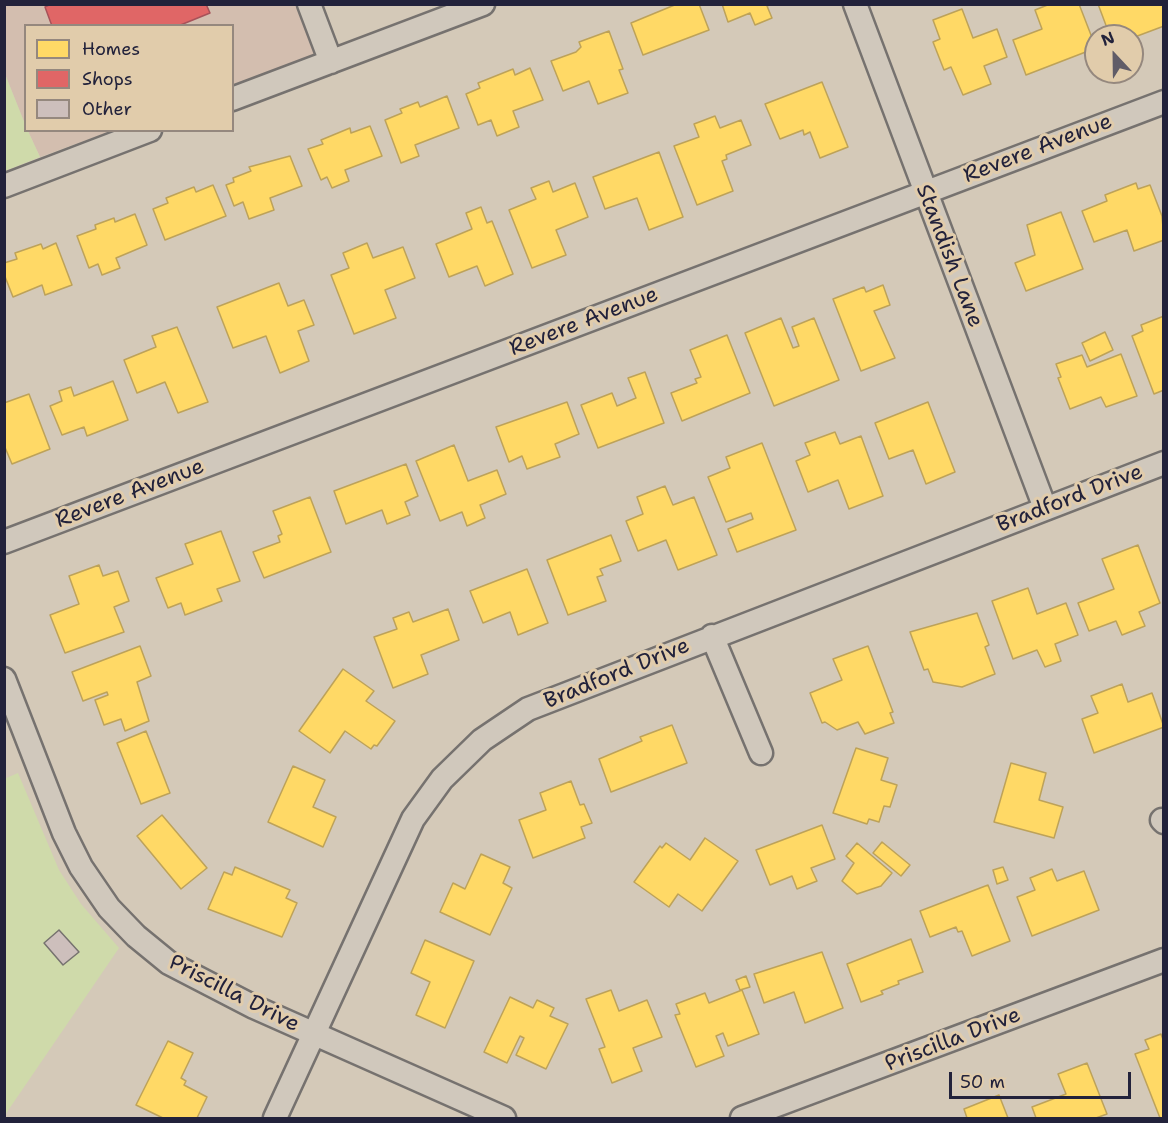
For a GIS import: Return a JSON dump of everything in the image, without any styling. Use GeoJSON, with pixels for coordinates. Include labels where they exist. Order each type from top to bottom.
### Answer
{"type":"FeatureCollection","features":[{"type":"Feature","properties":{"kind":"street"},"geometry":{"type":"LineString","coordinates":[[309,4],[331,62]]}},
{"type":"Feature","properties":{"kind":"street"},"geometry":{"type":"LineString","coordinates":[[234,98],[483,4]]}},
{"type":"Feature","properties":{"kind":"street","name":"Standish Lane"},"geometry":{"type":"LineString","coordinates":[[855,4],[1045,508]]}},
{"type":"Feature","properties":{"kind":"street","name":"Revere Avenue"},"geometry":{"type":"LineString","coordinates":[[4,542],[1164,102]]}},
{"type":"Feature","properties":{"kind":"street"},"geometry":{"type":"LineString","coordinates":[[4,186],[145,132]]}},
{"type":"Feature","properties":{"kind":"street","name":"Bradford Drive"},"geometry":{"type":"LineString","coordinates":[[275,1119],[413,819],[442,779],[482,740],[528,709],[1164,463]]}},
{"type":"Feature","properties":{"kind":"street"},"geometry":{"type":"LineString","coordinates":[[712,636],[761,753]]}},
{"type":"Feature","properties":{"kind":"street","name":"Priscilla Drive"},"geometry":{"type":"LineString","coordinates":[[4,679],[64,833],[81,867],[110,908],[136,936],[169,963],[254,1007],[504,1119]]}},
{"type":"Feature","properties":{"kind":"street","name":"Priscilla Drive"},"geometry":{"type":"LineString","coordinates":[[742,1119],[1164,960]]}},
{"type":"Feature","properties":{"kind":"shaded area"},"geometry":{"type":"Polygon","coordinates":[[[4,5],[295,5],[315,54],[234,85],[234,24],[24,24],[24,122],[5,74],[4,5]]]}},
{"type":"Feature","properties":{"kind":"shaded area"},"geometry":{"type":"Polygon","coordinates":[[[28,132],[108,132],[40,157],[28,132]]]}},
{"type":"Feature","properties":{"kind":"green space"},"geometry":{"type":"Polygon","coordinates":[[[5,74],[24,122],[24,132],[28,132],[40,157],[5,171],[5,74]]]}},
{"type":"Feature","properties":{"kind":"green space"},"geometry":{"type":"Polygon","coordinates":[[[18,773],[59,870],[81,904],[119,948],[5,1115],[4,779],[18,773]]]}},
{"type":"Feature","properties":{"kind":"building: Homes"},"geometry":{"type":"Polygon","coordinates":[[[677,4],[699,4],[709,30],[643,55],[631,23],[677,4]]]}},
{"type":"Feature","properties":{"kind":"building: Homes"},"geometry":{"type":"Polygon","coordinates":[[[722,4],[772,4],[767,6],[772,18],[755,25],[750,13],[728,22],[722,4]]]}},
{"type":"Feature","properties":{"kind":"building: Homes"},"geometry":{"type":"Polygon","coordinates":[[[1050,4],[1079,4],[1087,24],[1084,24],[1084,53],[1026,75],[1013,40],[1042,29],[1035,10],[1050,4]]]}},
{"type":"Feature","properties":{"kind":"building: Homes"},"geometry":{"type":"Polygon","coordinates":[[[1098,4],[1164,4],[1164,26],[1144,34],[1144,24],[1106,24],[1098,4]]]}},
{"type":"Feature","properties":{"kind":"building: Homes"},"geometry":{"type":"Polygon","coordinates":[[[962,9],[973,38],[997,29],[1007,57],[984,66],[991,84],[963,95],[951,67],[944,70],[933,42],[940,39],[933,20],[962,9]]]}},
{"type":"Feature","properties":{"kind":"building: Homes"},"geometry":{"type":"Polygon","coordinates":[[[609,31],[623,69],[619,70],[628,93],[598,104],[589,81],[563,91],[551,61],[576,52],[581,47],[579,42],[609,31]]]}},
{"type":"Feature","properties":{"kind":"building: Homes"},"geometry":{"type":"Polygon","coordinates":[[[530,68],[543,100],[513,111],[519,127],[497,136],[491,120],[478,125],[466,94],[480,88],[478,83],[513,69],[515,75],[530,68]]]}},
{"type":"Feature","properties":{"kind":"building: Homes"},"geometry":{"type":"Polygon","coordinates":[[[822,82],[848,147],[820,158],[810,132],[804,135],[803,130],[780,139],[765,104],[822,82]]]}},
{"type":"Feature","properties":{"kind":"building: Homes"},"geometry":{"type":"Polygon","coordinates":[[[447,96],[459,128],[415,145],[419,156],[401,163],[385,120],[402,113],[400,109],[418,102],[420,107],[447,96]]]}},
{"type":"Feature","properties":{"kind":"building: Homes"},"geometry":{"type":"Polygon","coordinates":[[[715,116],[720,128],[741,120],[751,145],[726,155],[727,159],[722,161],[733,191],[697,205],[674,146],[699,137],[694,124],[715,116]]]}},
{"type":"Feature","properties":{"kind":"building: Homes"},"geometry":{"type":"Polygon","coordinates":[[[370,126],[382,156],[345,170],[349,181],[332,188],[327,177],[321,180],[308,149],[323,144],[321,140],[350,128],[351,133],[370,126]]]}},
{"type":"Feature","properties":{"kind":"building: Homes"},"geometry":{"type":"Polygon","coordinates":[[[659,152],[683,217],[649,230],[637,198],[605,209],[593,177],[659,152]]]}},
{"type":"Feature","properties":{"kind":"building: Homes"},"geometry":{"type":"Polygon","coordinates":[[[290,156],[302,186],[270,198],[274,210],[249,219],[243,202],[234,206],[226,185],[234,182],[233,178],[251,171],[249,167],[290,156]]]}},
{"type":"Feature","properties":{"kind":"building: Homes"},"geometry":{"type":"Polygon","coordinates":[[[549,181],[553,192],[575,183],[588,217],[556,230],[566,255],[532,268],[509,210],[536,199],[531,188],[549,181]]]}},
{"type":"Feature","properties":{"kind":"building: Homes"},"geometry":{"type":"Polygon","coordinates":[[[1136,183],[1138,189],[1150,185],[1162,216],[1164,240],[1134,251],[1127,230],[1094,242],[1082,211],[1107,201],[1105,195],[1136,183]]]}},
{"type":"Feature","properties":{"kind":"building: Homes"},"geometry":{"type":"Polygon","coordinates":[[[213,185],[226,216],[165,240],[153,209],[168,203],[166,198],[194,187],[196,192],[213,185]]]}},
{"type":"Feature","properties":{"kind":"building: Homes"},"geometry":{"type":"Polygon","coordinates":[[[481,207],[487,223],[492,221],[513,274],[485,286],[477,266],[449,277],[436,244],[472,229],[466,213],[481,207]]]}},
{"type":"Feature","properties":{"kind":"building: Homes"},"geometry":{"type":"Polygon","coordinates":[[[1061,212],[1083,269],[1026,291],[1015,263],[1035,255],[1027,225],[1061,212]]]}},
{"type":"Feature","properties":{"kind":"building: Homes"},"geometry":{"type":"Polygon","coordinates":[[[135,214],[147,245],[116,258],[120,268],[102,275],[98,264],[89,268],[77,236],[96,229],[95,225],[114,218],[115,222],[135,214]]]}},
{"type":"Feature","properties":{"kind":"building: Homes"},"geometry":{"type":"Polygon","coordinates":[[[56,243],[72,285],[45,295],[42,285],[13,297],[4,274],[4,263],[17,259],[15,253],[41,244],[43,249],[56,243]]]}},
{"type":"Feature","properties":{"kind":"building: Homes"},"geometry":{"type":"Polygon","coordinates":[[[367,243],[373,258],[403,247],[415,278],[385,290],[396,318],[354,334],[331,275],[349,268],[343,253],[367,243]]]}},
{"type":"Feature","properties":{"kind":"building: Homes"},"geometry":{"type":"Polygon","coordinates":[[[279,283],[288,306],[304,300],[314,325],[298,331],[309,361],[280,373],[266,336],[233,348],[217,307],[279,283]]]}},
{"type":"Feature","properties":{"kind":"building: Homes"},"geometry":{"type":"Polygon","coordinates":[[[883,285],[890,305],[874,311],[895,358],[861,371],[833,299],[864,287],[866,292],[883,285]]]}},
{"type":"Feature","properties":{"kind":"building: Homes"},"geometry":{"type":"Polygon","coordinates":[[[1164,316],[1164,390],[1154,394],[1132,336],[1143,331],[1141,325],[1164,316]]]}},
{"type":"Feature","properties":{"kind":"building: Homes"},"geometry":{"type":"Polygon","coordinates":[[[781,318],[793,348],[799,346],[792,327],[814,318],[839,380],[774,406],[745,333],[781,318]]]}},
{"type":"Feature","properties":{"kind":"building: Homes"},"geometry":{"type":"Polygon","coordinates":[[[177,327],[208,402],[178,413],[165,382],[137,393],[124,360],[156,347],[152,336],[177,327]]]}},
{"type":"Feature","properties":{"kind":"building: Homes"},"geometry":{"type":"Polygon","coordinates":[[[1105,332],[1113,350],[1090,361],[1082,343],[1105,332]]]}},
{"type":"Feature","properties":{"kind":"building: Homes"},"geometry":{"type":"Polygon","coordinates":[[[727,335],[750,393],[682,421],[671,393],[697,383],[695,379],[701,377],[690,350],[727,335]]]}},
{"type":"Feature","properties":{"kind":"building: Homes"},"geometry":{"type":"Polygon","coordinates":[[[1121,354],[1137,396],[1106,407],[1101,397],[1070,409],[1058,378],[1061,377],[1056,364],[1082,355],[1087,367],[1121,354]]]}},
{"type":"Feature","properties":{"kind":"building: Homes"},"geometry":{"type":"Polygon","coordinates":[[[645,372],[664,423],[598,448],[581,405],[612,393],[617,406],[636,398],[628,378],[645,372]]]}},
{"type":"Feature","properties":{"kind":"building: Homes"},"geometry":{"type":"Polygon","coordinates":[[[113,381],[128,420],[87,436],[84,427],[62,435],[50,406],[62,401],[59,391],[71,387],[74,396],[113,381]]]}},
{"type":"Feature","properties":{"kind":"building: Homes"},"geometry":{"type":"Polygon","coordinates":[[[29,394],[50,449],[12,464],[4,445],[4,403],[29,394]]]}},
{"type":"Feature","properties":{"kind":"building: Homes"},"geometry":{"type":"Polygon","coordinates":[[[567,402],[579,434],[555,444],[560,457],[527,469],[522,456],[509,462],[496,427],[567,402]]]}},
{"type":"Feature","properties":{"kind":"building: Homes"},"geometry":{"type":"Polygon","coordinates":[[[928,402],[955,472],[926,484],[913,450],[889,459],[875,423],[928,402]]]}},
{"type":"Feature","properties":{"kind":"building: Homes"},"geometry":{"type":"Polygon","coordinates":[[[835,432],[840,444],[861,436],[883,496],[849,509],[838,480],[808,492],[796,461],[810,455],[805,443],[835,432]]]}},
{"type":"Feature","properties":{"kind":"building: Homes"},"geometry":{"type":"Polygon","coordinates":[[[762,443],[796,530],[737,552],[728,529],[753,519],[751,513],[726,522],[708,477],[730,468],[726,457],[762,443]]]}},
{"type":"Feature","properties":{"kind":"building: Homes"},"geometry":{"type":"Polygon","coordinates":[[[454,445],[468,481],[497,470],[506,494],[480,505],[485,518],[467,526],[462,512],[440,521],[416,461],[454,445]]]}},
{"type":"Feature","properties":{"kind":"building: Homes"},"geometry":{"type":"Polygon","coordinates":[[[406,464],[418,496],[405,502],[410,515],[387,524],[382,510],[346,524],[334,491],[406,464]]]}},
{"type":"Feature","properties":{"kind":"building: Homes"},"geometry":{"type":"Polygon","coordinates":[[[665,486],[673,505],[694,497],[717,555],[678,570],[666,540],[638,551],[626,521],[643,514],[637,497],[665,486]]]}},
{"type":"Feature","properties":{"kind":"building: Homes"},"geometry":{"type":"Polygon","coordinates":[[[310,497],[331,552],[264,578],[253,552],[280,542],[278,536],[282,534],[273,511],[310,497]]]}},
{"type":"Feature","properties":{"kind":"building: Homes"},"geometry":{"type":"Polygon","coordinates":[[[221,531],[240,581],[217,589],[222,601],[185,615],[181,603],[168,608],[156,578],[193,564],[185,544],[221,531]]]}},
{"type":"Feature","properties":{"kind":"building: Homes"},"geometry":{"type":"Polygon","coordinates":[[[611,535],[621,561],[600,569],[603,575],[597,577],[606,601],[568,615],[547,560],[611,535]]]}},
{"type":"Feature","properties":{"kind":"building: Homes"},"geometry":{"type":"Polygon","coordinates":[[[1138,545],[1160,603],[1139,612],[1145,626],[1122,635],[1116,621],[1089,631],[1078,603],[1114,589],[1102,559],[1138,545]]]}},
{"type":"Feature","properties":{"kind":"building: Homes"},"geometry":{"type":"Polygon","coordinates":[[[99,565],[103,576],[118,571],[129,601],[114,607],[124,632],[65,653],[50,615],[79,604],[69,576],[99,565]]]}},
{"type":"Feature","properties":{"kind":"building: Homes"},"geometry":{"type":"Polygon","coordinates":[[[527,569],[548,623],[518,635],[510,612],[483,623],[470,591],[527,569]]]}},
{"type":"Feature","properties":{"kind":"building: Homes"},"geometry":{"type":"Polygon","coordinates":[[[1028,588],[1037,614],[1066,603],[1078,635],[1055,644],[1061,661],[1045,667],[1037,650],[1013,659],[992,601],[1028,588]]]}},
{"type":"Feature","properties":{"kind":"building: Homes"},"geometry":{"type":"Polygon","coordinates":[[[448,609],[459,640],[421,655],[428,674],[393,688],[374,637],[397,629],[393,618],[409,612],[413,622],[448,609]]]}},
{"type":"Feature","properties":{"kind":"building: Homes"},"geometry":{"type":"Polygon","coordinates":[[[977,613],[989,645],[985,647],[995,674],[962,687],[933,682],[928,669],[924,670],[910,632],[977,613]]]}},
{"type":"Feature","properties":{"kind":"building: Homes"},"geometry":{"type":"Polygon","coordinates":[[[140,646],[151,676],[137,682],[149,721],[125,731],[121,719],[104,725],[95,700],[108,695],[107,692],[83,701],[72,672],[140,646]]]}},
{"type":"Feature","properties":{"kind":"building: Homes"},"geometry":{"type":"Polygon","coordinates":[[[868,646],[893,712],[890,713],[894,723],[865,734],[858,722],[837,730],[825,722],[822,723],[810,693],[842,680],[833,659],[868,646]]]}},
{"type":"Feature","properties":{"kind":"building: Homes"},"geometry":{"type":"Polygon","coordinates":[[[343,669],[374,691],[366,701],[395,721],[377,746],[374,745],[371,749],[345,731],[330,753],[299,731],[343,669]]]}},
{"type":"Feature","properties":{"kind":"building: Homes"},"geometry":{"type":"Polygon","coordinates":[[[1122,684],[1128,702],[1152,693],[1164,727],[1094,753],[1082,719],[1098,713],[1091,696],[1122,684]]]}},
{"type":"Feature","properties":{"kind":"building: Homes"},"geometry":{"type":"Polygon","coordinates":[[[672,725],[687,763],[611,792],[599,759],[642,741],[640,737],[672,725]]]}},
{"type":"Feature","properties":{"kind":"building: Homes"},"geometry":{"type":"Polygon","coordinates":[[[146,731],[170,793],[141,804],[117,743],[146,731]]]}},
{"type":"Feature","properties":{"kind":"building: Homes"},"geometry":{"type":"Polygon","coordinates":[[[856,748],[888,758],[881,780],[897,785],[890,807],[884,806],[879,822],[869,819],[867,824],[833,813],[856,748]]]}},
{"type":"Feature","properties":{"kind":"building: Homes"},"geometry":{"type":"Polygon","coordinates":[[[1011,763],[1046,773],[1039,800],[1063,807],[1054,838],[994,822],[1011,763]]]}},
{"type":"Feature","properties":{"kind":"building: Homes"},"geometry":{"type":"Polygon","coordinates":[[[293,766],[325,780],[313,807],[336,817],[323,847],[268,822],[293,766]]]}},
{"type":"Feature","properties":{"kind":"building: Homes"},"geometry":{"type":"Polygon","coordinates":[[[571,781],[580,805],[584,804],[592,823],[581,827],[585,838],[533,858],[519,820],[546,810],[540,793],[571,781]]]}},
{"type":"Feature","properties":{"kind":"building: Homes"},"geometry":{"type":"Polygon","coordinates":[[[162,815],[207,868],[181,889],[137,836],[162,815]]]}},
{"type":"Feature","properties":{"kind":"building: Homes"},"geometry":{"type":"Polygon","coordinates":[[[822,825],[835,859],[811,868],[817,881],[797,889],[792,876],[770,885],[756,850],[822,825]]]}},
{"type":"Feature","properties":{"kind":"building: Homes"},"geometry":{"type":"Polygon","coordinates":[[[705,838],[738,861],[702,911],[678,894],[669,907],[634,882],[660,846],[662,848],[666,843],[690,860],[705,838]]]}},
{"type":"Feature","properties":{"kind":"building: Homes"},"geometry":{"type":"Polygon","coordinates":[[[882,842],[910,865],[901,876],[873,853],[882,842]]]}},
{"type":"Feature","properties":{"kind":"building: Homes"},"geometry":{"type":"Polygon","coordinates":[[[857,843],[892,873],[881,886],[857,894],[842,881],[854,863],[846,856],[857,843]]]}},
{"type":"Feature","properties":{"kind":"building: Homes"},"geometry":{"type":"Polygon","coordinates":[[[481,854],[510,867],[503,883],[512,888],[490,935],[440,912],[453,883],[465,889],[481,854]]]}},
{"type":"Feature","properties":{"kind":"building: Homes"},"geometry":{"type":"Polygon","coordinates":[[[235,867],[290,890],[286,898],[297,903],[282,937],[208,909],[224,872],[232,875],[235,867]]]}},
{"type":"Feature","properties":{"kind":"building: Homes"},"geometry":{"type":"Polygon","coordinates":[[[1003,867],[1008,880],[997,884],[993,870],[1003,867]]]}},
{"type":"Feature","properties":{"kind":"building: Homes"},"geometry":{"type":"Polygon","coordinates":[[[1052,869],[1057,881],[1084,871],[1099,910],[1032,936],[1017,897],[1035,890],[1030,878],[1052,869]]]}},
{"type":"Feature","properties":{"kind":"building: Homes"},"geometry":{"type":"Polygon","coordinates":[[[988,885],[1010,941],[972,956],[962,931],[958,932],[956,927],[930,937],[920,911],[988,885]]]}},
{"type":"Feature","properties":{"kind":"building: Homes"},"geometry":{"type":"Polygon","coordinates":[[[911,939],[923,972],[898,981],[899,984],[881,991],[883,994],[861,1002],[847,964],[911,939]]]}},
{"type":"Feature","properties":{"kind":"building: Homes"},"geometry":{"type":"Polygon","coordinates":[[[425,940],[474,961],[445,1028],[416,1015],[430,982],[411,973],[425,940]]]}},
{"type":"Feature","properties":{"kind":"building: Homes"},"geometry":{"type":"Polygon","coordinates":[[[822,952],[843,1008],[805,1023],[794,992],[764,1003],[754,974],[822,952]]]}},
{"type":"Feature","properties":{"kind":"building: Homes"},"geometry":{"type":"Polygon","coordinates":[[[746,976],[750,987],[740,990],[736,980],[746,976]]]}},
{"type":"Feature","properties":{"kind":"building: Homes"},"geometry":{"type":"Polygon","coordinates":[[[611,990],[619,1011],[647,1000],[662,1037],[633,1048],[642,1071],[612,1083],[599,1049],[605,1047],[586,999],[611,990]]]}},
{"type":"Feature","properties":{"kind":"building: Homes"},"geometry":{"type":"Polygon","coordinates":[[[742,990],[759,1034],[728,1046],[723,1033],[716,1036],[724,1056],[696,1067],[675,1015],[680,1014],[676,1004],[705,993],[709,1003],[742,990]]]}},
{"type":"Feature","properties":{"kind":"building: Homes"},"geometry":{"type":"Polygon","coordinates":[[[510,997],[533,1008],[537,1000],[554,1008],[550,1016],[568,1024],[546,1069],[516,1055],[524,1038],[520,1036],[507,1063],[484,1052],[510,997]]]}},
{"type":"Feature","properties":{"kind":"building: Homes"},"geometry":{"type":"Polygon","coordinates":[[[1161,1034],[1164,1042],[1164,1118],[1160,1118],[1135,1054],[1149,1049],[1145,1040],[1161,1034]]]}},
{"type":"Feature","properties":{"kind":"building: Homes"},"geometry":{"type":"Polygon","coordinates":[[[168,1041],[193,1053],[181,1078],[186,1081],[184,1085],[207,1097],[197,1118],[163,1118],[136,1105],[168,1041]]]}},
{"type":"Feature","properties":{"kind":"building: Homes"},"geometry":{"type":"Polygon","coordinates":[[[1087,1063],[1107,1114],[1096,1118],[1036,1118],[1032,1107],[1066,1094],[1058,1074],[1087,1063]]]}},
{"type":"Feature","properties":{"kind":"building: Homes"},"geometry":{"type":"Polygon","coordinates":[[[999,1095],[1008,1118],[967,1118],[964,1109],[999,1095]]]}},
{"type":"Feature","properties":{"kind":"building: Shops"},"geometry":{"type":"Polygon","coordinates":[[[51,4],[206,4],[210,13],[183,24],[51,24],[45,7],[51,4]]]}},
{"type":"Feature","properties":{"kind":"building: Other"},"geometry":{"type":"Polygon","coordinates":[[[59,930],[79,952],[63,965],[44,943],[59,930]]]}}]}
